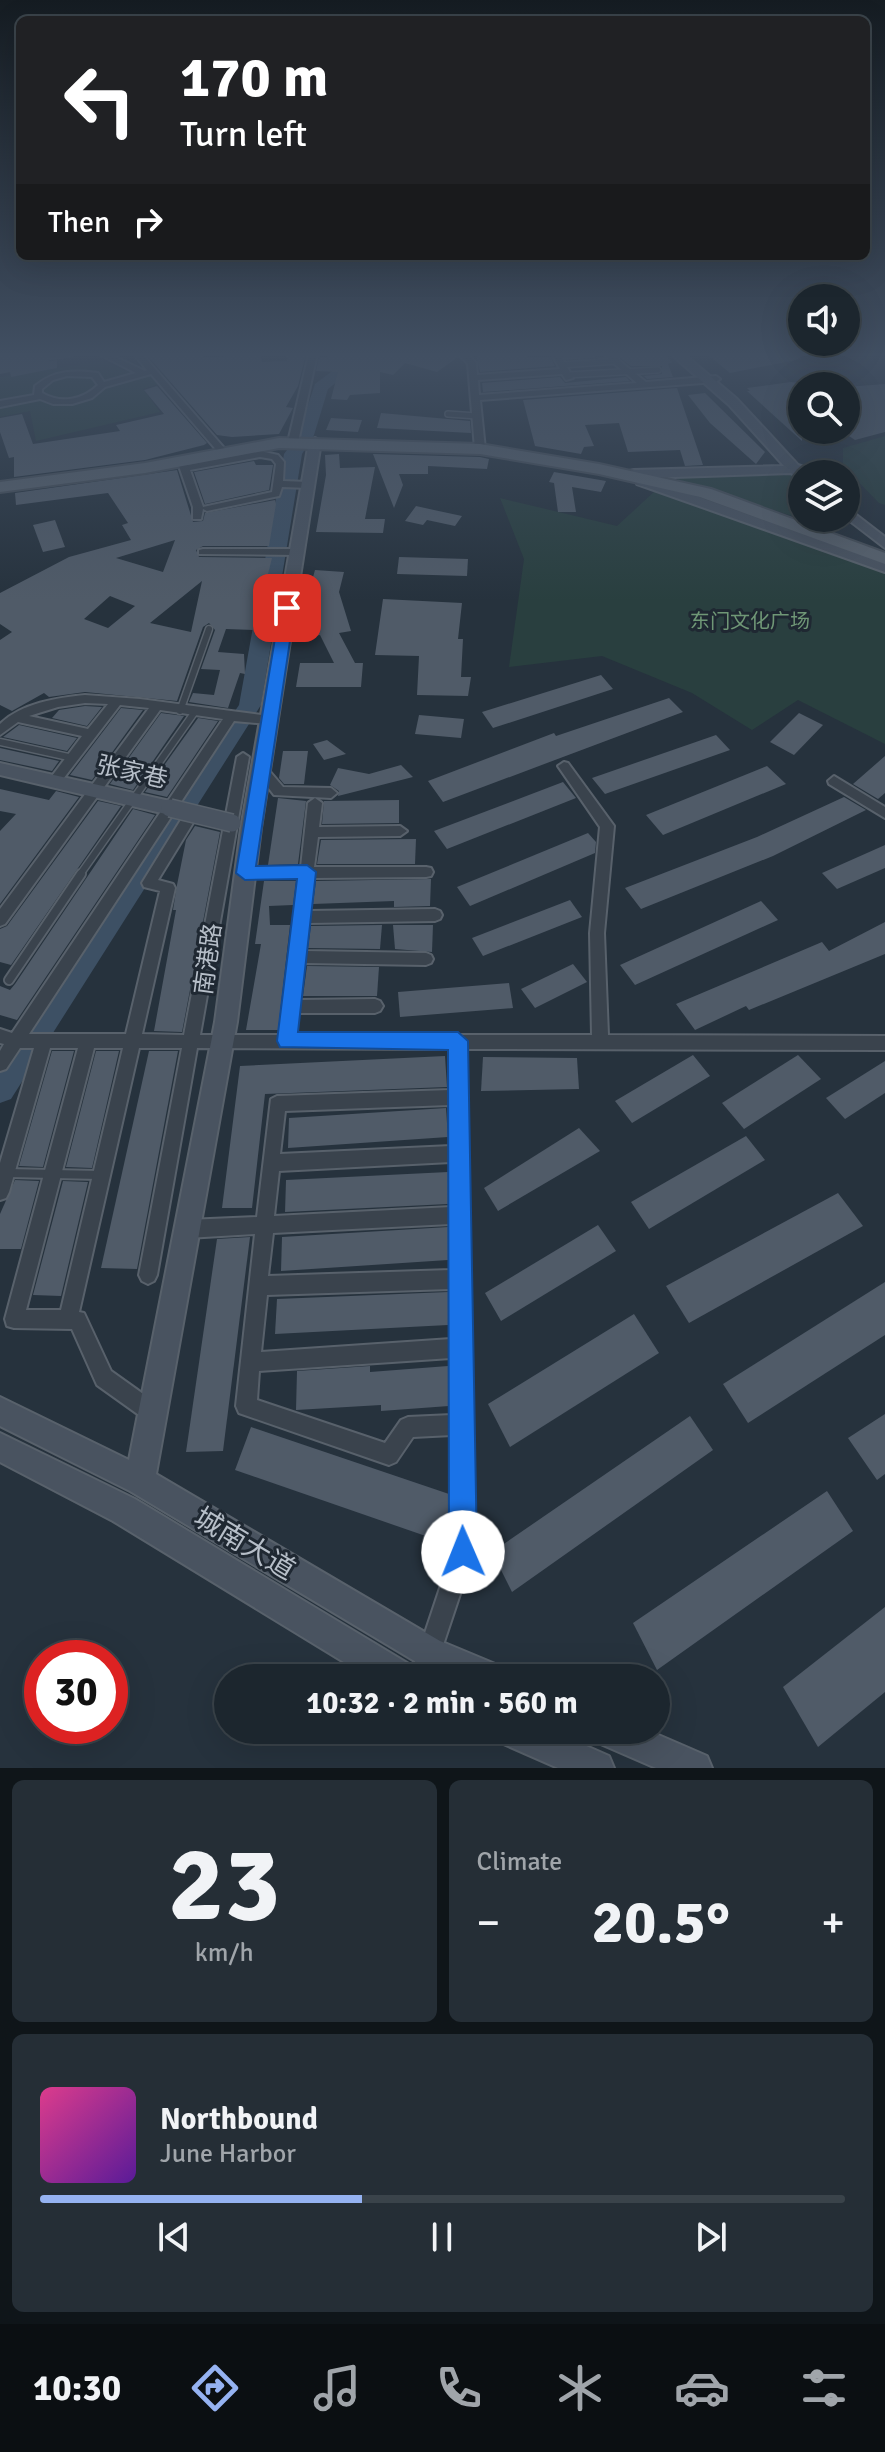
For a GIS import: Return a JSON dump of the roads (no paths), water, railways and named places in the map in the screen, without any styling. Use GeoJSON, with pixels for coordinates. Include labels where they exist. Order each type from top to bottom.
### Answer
{"type":"FeatureCollection","features":[{"type":"Feature","properties":{"kind":"main road"},"geometry":{"type":"LineString","coordinates":[[768,437],[790,460]]}},
{"type":"Feature","properties":{"kind":"main road"},"geometry":{"type":"LineString","coordinates":[[1,483],[184,464],[222,451],[294,444],[480,449],[623,474],[705,493],[885,559]]}},
{"type":"Feature","properties":{"kind":"main road","name":"南港路"},"geometry":{"type":"LineString","coordinates":[[140,1481],[222,1040],[245,873],[241,825],[261,770],[307,485],[294,444]]}},
{"type":"Feature","properties":{"kind":"main road"},"geometry":{"type":"LineString","coordinates":[[623,474],[788,472]]}},
{"type":"Feature","properties":{"kind":"main road"},"geometry":{"type":"LineString","coordinates":[[623,474],[885,568]]}},
{"type":"Feature","properties":{"kind":"main road"},"geometry":{"type":"LineString","coordinates":[[860,524],[885,546]]}},
{"type":"Feature","properties":{"kind":"main road"},"geometry":{"type":"LineString","coordinates":[[860,529],[885,546]]}},
{"type":"Feature","properties":{"kind":"main road","name":"张家巷"},"geometry":{"type":"LineString","coordinates":[[0,769],[241,825]]}},
{"type":"Feature","properties":{"kind":"main road","name":"城南大道"},"geometry":{"type":"LineString","coordinates":[[0,1411],[140,1481],[423,1664]]}},
{"type":"Feature","properties":{"kind":"main road","name":"城南大道"},"geometry":{"type":"LineString","coordinates":[[0,1447],[124,1510],[377,1664]]}},
{"type":"Feature","properties":{"kind":"main road"},"geometry":{"type":"LineString","coordinates":[[543,1744],[597,1768]]}},
{"type":"Feature","properties":{"kind":"main road"},"geometry":{"type":"LineString","coordinates":[[640,1744],[695,1768]]}},
{"type":"Feature","properties":{"kind":"street"},"geometry":{"type":"LineString","coordinates":[[209,437],[222,451]]}},
{"type":"Feature","properties":{"kind":"street"},"geometry":{"type":"LineString","coordinates":[[207,508],[276,494],[281,464],[296,437]]}},
{"type":"Feature","properties":{"kind":"street"},"geometry":{"type":"LineString","coordinates":[[479,437],[480,449]]}},
{"type":"Feature","properties":{"kind":"street"},"geometry":{"type":"LineString","coordinates":[[197,517],[198,507],[184,464],[260,454],[294,444]]}},
{"type":"Feature","properties":{"kind":"street"},"geometry":{"type":"LineString","coordinates":[[278,484],[307,485]]}},
{"type":"Feature","properties":{"kind":"street"},"geometry":{"type":"LineString","coordinates":[[203,552],[296,552]]}},
{"type":"Feature","properties":{"kind":"street"},"geometry":{"type":"LineString","coordinates":[[0,731],[14,717],[66,703],[96,699],[230,718],[268,720]]}},
{"type":"Feature","properties":{"kind":"street"},"geometry":{"type":"LineString","coordinates":[[55,780],[116,702]]}},
{"type":"Feature","properties":{"kind":"street"},"geometry":{"type":"LineString","coordinates":[[0,920],[155,708]]}},
{"type":"Feature","properties":{"kind":"street"},"geometry":{"type":"LineString","coordinates":[[14,717],[91,734]]}},
{"type":"Feature","properties":{"kind":"street"},"geometry":{"type":"LineString","coordinates":[[0,1064],[230,718]]}},
{"type":"Feature","properties":{"kind":"street"},"geometry":{"type":"LineString","coordinates":[[148,1275],[243,757]]}},
{"type":"Feature","properties":{"kind":"street"},"geometry":{"type":"LineString","coordinates":[[564,766],[607,826],[597,933],[600,1042]]}},
{"type":"Feature","properties":{"kind":"street"},"geometry":{"type":"LineString","coordinates":[[261,770],[279,792],[331,793]]}},
{"type":"Feature","properties":{"kind":"street"},"geometry":{"type":"LineString","coordinates":[[834,781],[885,813]]}},
{"type":"Feature","properties":{"kind":"street"},"geometry":{"type":"LineString","coordinates":[[287,1041],[315,803]]}},
{"type":"Feature","properties":{"kind":"street"},"geometry":{"type":"LineString","coordinates":[[68,1320],[168,888],[149,883],[192,813]]}},
{"type":"Feature","properties":{"kind":"street"},"geometry":{"type":"LineString","coordinates":[[311,832],[400,831]]}},
{"type":"Feature","properties":{"kind":"street"},"geometry":{"type":"LineString","coordinates":[[245,873],[426,872]]}},
{"type":"Feature","properties":{"kind":"street"},"geometry":{"type":"LineString","coordinates":[[301,917],[435,915]]}},
{"type":"Feature","properties":{"kind":"street"},"geometry":{"type":"LineString","coordinates":[[297,957],[426,959]]}},
{"type":"Feature","properties":{"kind":"street"},"geometry":{"type":"LineString","coordinates":[[291,1007],[375,1006]]}},
{"type":"Feature","properties":{"kind":"street"},"geometry":{"type":"LineString","coordinates":[[0,1036],[17,1041],[885,1043]]}},
{"type":"Feature","properties":{"kind":"street"},"geometry":{"type":"LineString","coordinates":[[0,1192],[44,1041]]}},
{"type":"Feature","properties":{"kind":"street"},"geometry":{"type":"LineString","coordinates":[[88,1041],[14,1319],[77,1320],[104,1378],[153,1413]]}},
{"type":"Feature","properties":{"kind":"street"},"geometry":{"type":"LineString","coordinates":[[425,1664],[463,1552],[458,1041]]}},
{"type":"Feature","properties":{"kind":"street"},"geometry":{"type":"LineString","coordinates":[[459,1097],[277,1104],[246,1406],[389,1455],[408,1427],[462,1425]]}},
{"type":"Feature","properties":{"kind":"street"},"geometry":{"type":"LineString","coordinates":[[271,1163],[459,1154]]}},
{"type":"Feature","properties":{"kind":"street"},"geometry":{"type":"LineString","coordinates":[[187,1229],[460,1215]]}},
{"type":"Feature","properties":{"kind":"street"},"geometry":{"type":"LineString","coordinates":[[258,1286],[460,1279]]}},
{"type":"Feature","properties":{"kind":"street"},"geometry":{"type":"LineString","coordinates":[[251,1362],[461,1348]]}},
{"type":"Feature","properties":{"kind":"lane"},"geometry":{"type":"LineString","coordinates":[[180,711],[209,629]]}},
{"type":"Feature","properties":{"kind":"lane"},"geometry":{"type":"LineString","coordinates":[[9,980],[131,799],[194,713]]}},
{"type":"Feature","properties":{"kind":"lane"},"geometry":{"type":"LineString","coordinates":[[0,742],[73,758]]}},
{"type":"Feature","properties":{"kind":"lane"},"geometry":{"type":"LineString","coordinates":[[5,1173],[102,1175]]}},
{"type":"Feature","properties":{"kind":"waterway"},"geometry":{"type":"LineString","coordinates":[[0,1089],[250,705],[293,454],[305,437]]}},
{"type":"Feature","properties":{"kind":"park label","name":"东门文化广场"},"geometry":{"type":"Point","coordinates":[750,621]}}]}
